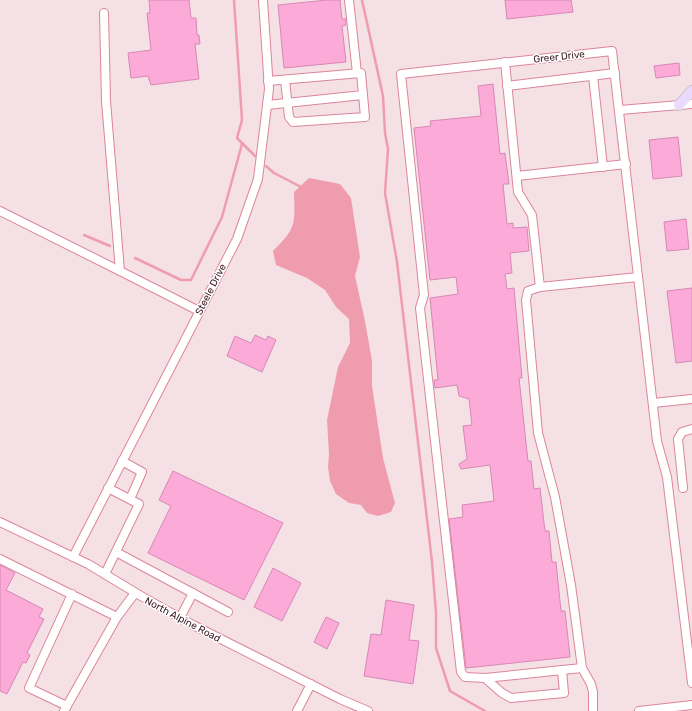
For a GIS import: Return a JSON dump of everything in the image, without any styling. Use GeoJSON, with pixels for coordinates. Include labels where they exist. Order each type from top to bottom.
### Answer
{"type":"FeatureCollection","features":[{"type":"Feature","properties":{"kind":"main road"},"geometry":{"type":"LineString","coordinates":[[679,105],[692,91]]}},
{"type":"Feature","properties":{"kind":"street","name":"Steele Drive"},"geometry":{"type":"LineString","coordinates":[[73,556],[237,239],[258,179],[267,105],[268,81],[263,0]]}},
{"type":"Feature","properties":{"kind":"street"},"geometry":{"type":"LineString","coordinates":[[349,0],[357,73]]}},
{"type":"Feature","properties":{"kind":"street"},"geometry":{"type":"LineString","coordinates":[[104,13],[106,100],[120,271]]}},
{"type":"Feature","properties":{"kind":"street","name":"Greer Drive"},"geometry":{"type":"LineString","coordinates":[[485,678],[465,677],[459,666],[420,308],[424,295],[401,74],[612,51],[615,74]]}},
{"type":"Feature","properties":{"kind":"street"},"geometry":{"type":"LineString","coordinates":[[505,62],[518,192],[532,215],[540,287]]}},
{"type":"Feature","properties":{"kind":"street"},"geometry":{"type":"LineString","coordinates":[[268,81],[361,73],[365,117],[293,122],[289,117],[285,80]]}},
{"type":"Feature","properties":{"kind":"street"},"geometry":{"type":"LineString","coordinates":[[507,86],[615,74],[657,441],[667,477],[692,683]]}},
{"type":"Feature","properties":{"kind":"street"},"geometry":{"type":"LineString","coordinates":[[593,76],[603,167]]}},
{"type":"Feature","properties":{"kind":"street"},"geometry":{"type":"LineString","coordinates":[[267,105],[363,95]]}},
{"type":"Feature","properties":{"kind":"street"},"geometry":{"type":"LineString","coordinates":[[620,110],[692,104]]}},
{"type":"Feature","properties":{"kind":"street"},"geometry":{"type":"LineString","coordinates":[[517,176],[626,164]]}},
{"type":"Feature","properties":{"kind":"street"},"geometry":{"type":"LineString","coordinates":[[0,211],[199,311]]}},
{"type":"Feature","properties":{"kind":"street"},"geometry":{"type":"LineString","coordinates":[[593,711],[593,692],[591,684],[582,668],[571,585],[554,497],[538,433],[526,300],[528,291],[540,287],[638,277]]}},
{"type":"Feature","properties":{"kind":"street"},"geometry":{"type":"LineString","coordinates":[[653,403],[692,399]]}},
{"type":"Feature","properties":{"kind":"street"},"geometry":{"type":"LineString","coordinates":[[683,488],[678,439],[682,432],[692,429]]}},
{"type":"Feature","properties":{"kind":"street"},"geometry":{"type":"LineString","coordinates":[[122,461],[142,472],[130,499]]}},
{"type":"Feature","properties":{"kind":"street"},"geometry":{"type":"LineString","coordinates":[[104,574],[139,504],[108,488]]}},
{"type":"Feature","properties":{"kind":"street","name":"North Alpine Road"},"geometry":{"type":"LineString","coordinates":[[0,522],[73,556],[180,618],[368,711]]}},
{"type":"Feature","properties":{"kind":"street"},"geometry":{"type":"LineString","coordinates":[[116,552],[228,612]]}},
{"type":"Feature","properties":{"kind":"street"},"geometry":{"type":"LineString","coordinates":[[0,559],[117,617]]}},
{"type":"Feature","properties":{"kind":"street"},"geometry":{"type":"LineString","coordinates":[[72,594],[29,688],[65,708],[117,617],[135,593]]}},
{"type":"Feature","properties":{"kind":"street"},"geometry":{"type":"LineString","coordinates":[[180,618],[193,593]]}},
{"type":"Feature","properties":{"kind":"street"},"geometry":{"type":"LineString","coordinates":[[485,678],[582,668]]}},
{"type":"Feature","properties":{"kind":"street"},"geometry":{"type":"LineString","coordinates":[[485,678],[502,693],[512,698],[564,693],[562,670]]}},
{"type":"Feature","properties":{"kind":"street"},"geometry":{"type":"LineString","coordinates":[[296,711],[311,684]]}},
{"type":"Feature","properties":{"kind":"street"},"geometry":{"type":"LineString","coordinates":[[639,711],[692,705]]}},
{"type":"Feature","properties":{"kind":"shaded area"},"geometry":{"type":"Polygon","coordinates":[[[309,178],[340,184],[351,198],[360,257],[355,276],[372,361],[372,386],[383,458],[395,503],[391,512],[378,516],[367,513],[361,505],[349,503],[336,494],[330,481],[328,467],[329,454],[327,420],[338,367],[350,343],[349,319],[336,307],[325,290],[307,278],[276,265],[273,251],[290,231],[294,219],[294,192],[309,178]]]}},
{"type":"Feature","properties":{"kind":"building"},"geometry":{"type":"Polygon","coordinates":[[[149,0],[189,0],[191,18],[196,18],[197,35],[199,35],[200,44],[195,44],[199,79],[151,85],[148,76],[131,78],[128,53],[151,50],[147,13],[150,13],[149,0]]]}},
{"type":"Feature","properties":{"kind":"building"},"geometry":{"type":"Polygon","coordinates":[[[340,0],[342,19],[346,19],[346,25],[342,26],[346,62],[284,68],[278,5],[340,0]]]}},
{"type":"Feature","properties":{"kind":"building"},"geometry":{"type":"Polygon","coordinates":[[[505,0],[571,0],[573,12],[507,19],[505,0]]]}},
{"type":"Feature","properties":{"kind":"building"},"geometry":{"type":"Polygon","coordinates":[[[679,63],[680,75],[656,78],[654,66],[679,63]]]}},
{"type":"Feature","properties":{"kind":"building"},"geometry":{"type":"Polygon","coordinates":[[[493,84],[500,154],[505,153],[509,184],[503,184],[507,224],[513,223],[513,228],[527,227],[529,251],[510,253],[512,273],[505,274],[507,289],[514,288],[522,378],[519,378],[528,461],[531,461],[534,489],[540,488],[545,531],[549,531],[552,562],[556,562],[561,611],[565,611],[570,657],[466,668],[449,519],[463,517],[462,505],[494,501],[490,465],[461,469],[459,464],[467,459],[463,426],[472,425],[469,399],[459,396],[457,385],[435,388],[434,380],[438,380],[430,298],[458,294],[456,277],[430,280],[414,128],[431,126],[430,121],[481,116],[478,86],[493,84]]]}},
{"type":"Feature","properties":{"kind":"building"},"geometry":{"type":"Polygon","coordinates":[[[678,137],[682,176],[653,179],[649,140],[678,137]]]}},
{"type":"Feature","properties":{"kind":"building"},"geometry":{"type":"Polygon","coordinates":[[[686,219],[689,249],[667,251],[664,222],[686,219]]]}},
{"type":"Feature","properties":{"kind":"building"},"geometry":{"type":"Polygon","coordinates":[[[692,288],[692,361],[676,363],[667,291],[692,288]]]}},
{"type":"Feature","properties":{"kind":"building"},"geometry":{"type":"Polygon","coordinates":[[[255,335],[266,340],[268,336],[276,340],[262,372],[227,356],[235,336],[251,343],[255,335]]]}},
{"type":"Feature","properties":{"kind":"building"},"geometry":{"type":"Polygon","coordinates":[[[173,471],[283,523],[244,600],[148,553],[171,506],[159,500],[173,471]]]}},
{"type":"Feature","properties":{"kind":"building"},"geometry":{"type":"Polygon","coordinates":[[[0,565],[15,573],[6,590],[43,609],[39,617],[44,619],[27,653],[30,655],[26,663],[23,662],[7,694],[0,691],[0,565]]]}},
{"type":"Feature","properties":{"kind":"building"},"geometry":{"type":"Polygon","coordinates":[[[273,568],[301,583],[282,621],[254,607],[273,568]]]}},
{"type":"Feature","properties":{"kind":"building"},"geometry":{"type":"Polygon","coordinates":[[[386,600],[414,605],[409,640],[419,641],[413,684],[364,676],[371,634],[381,635],[386,600]]]}},
{"type":"Feature","properties":{"kind":"building"},"geometry":{"type":"Polygon","coordinates":[[[326,617],[339,623],[327,649],[314,642],[326,617]]]}},
{"type":"Feature","properties":{"kind":"waterway"},"geometry":{"type":"LineString","coordinates":[[234,0],[242,120],[237,138],[255,156]]}},
{"type":"Feature","properties":{"kind":"waterway"},"geometry":{"type":"LineString","coordinates":[[362,0],[383,96],[385,133],[388,149],[385,193],[397,262],[432,562],[436,613],[436,648],[450,691],[485,711]]}},
{"type":"Feature","properties":{"kind":"waterway"},"geometry":{"type":"LineString","coordinates":[[135,258],[181,280],[191,280],[222,217],[242,144]]}},
{"type":"Feature","properties":{"kind":"waterway"},"geometry":{"type":"LineString","coordinates":[[266,166],[274,173],[303,188]]}},
{"type":"Feature","properties":{"kind":"waterway"},"geometry":{"type":"LineString","coordinates":[[84,235],[110,246]]}}]}
